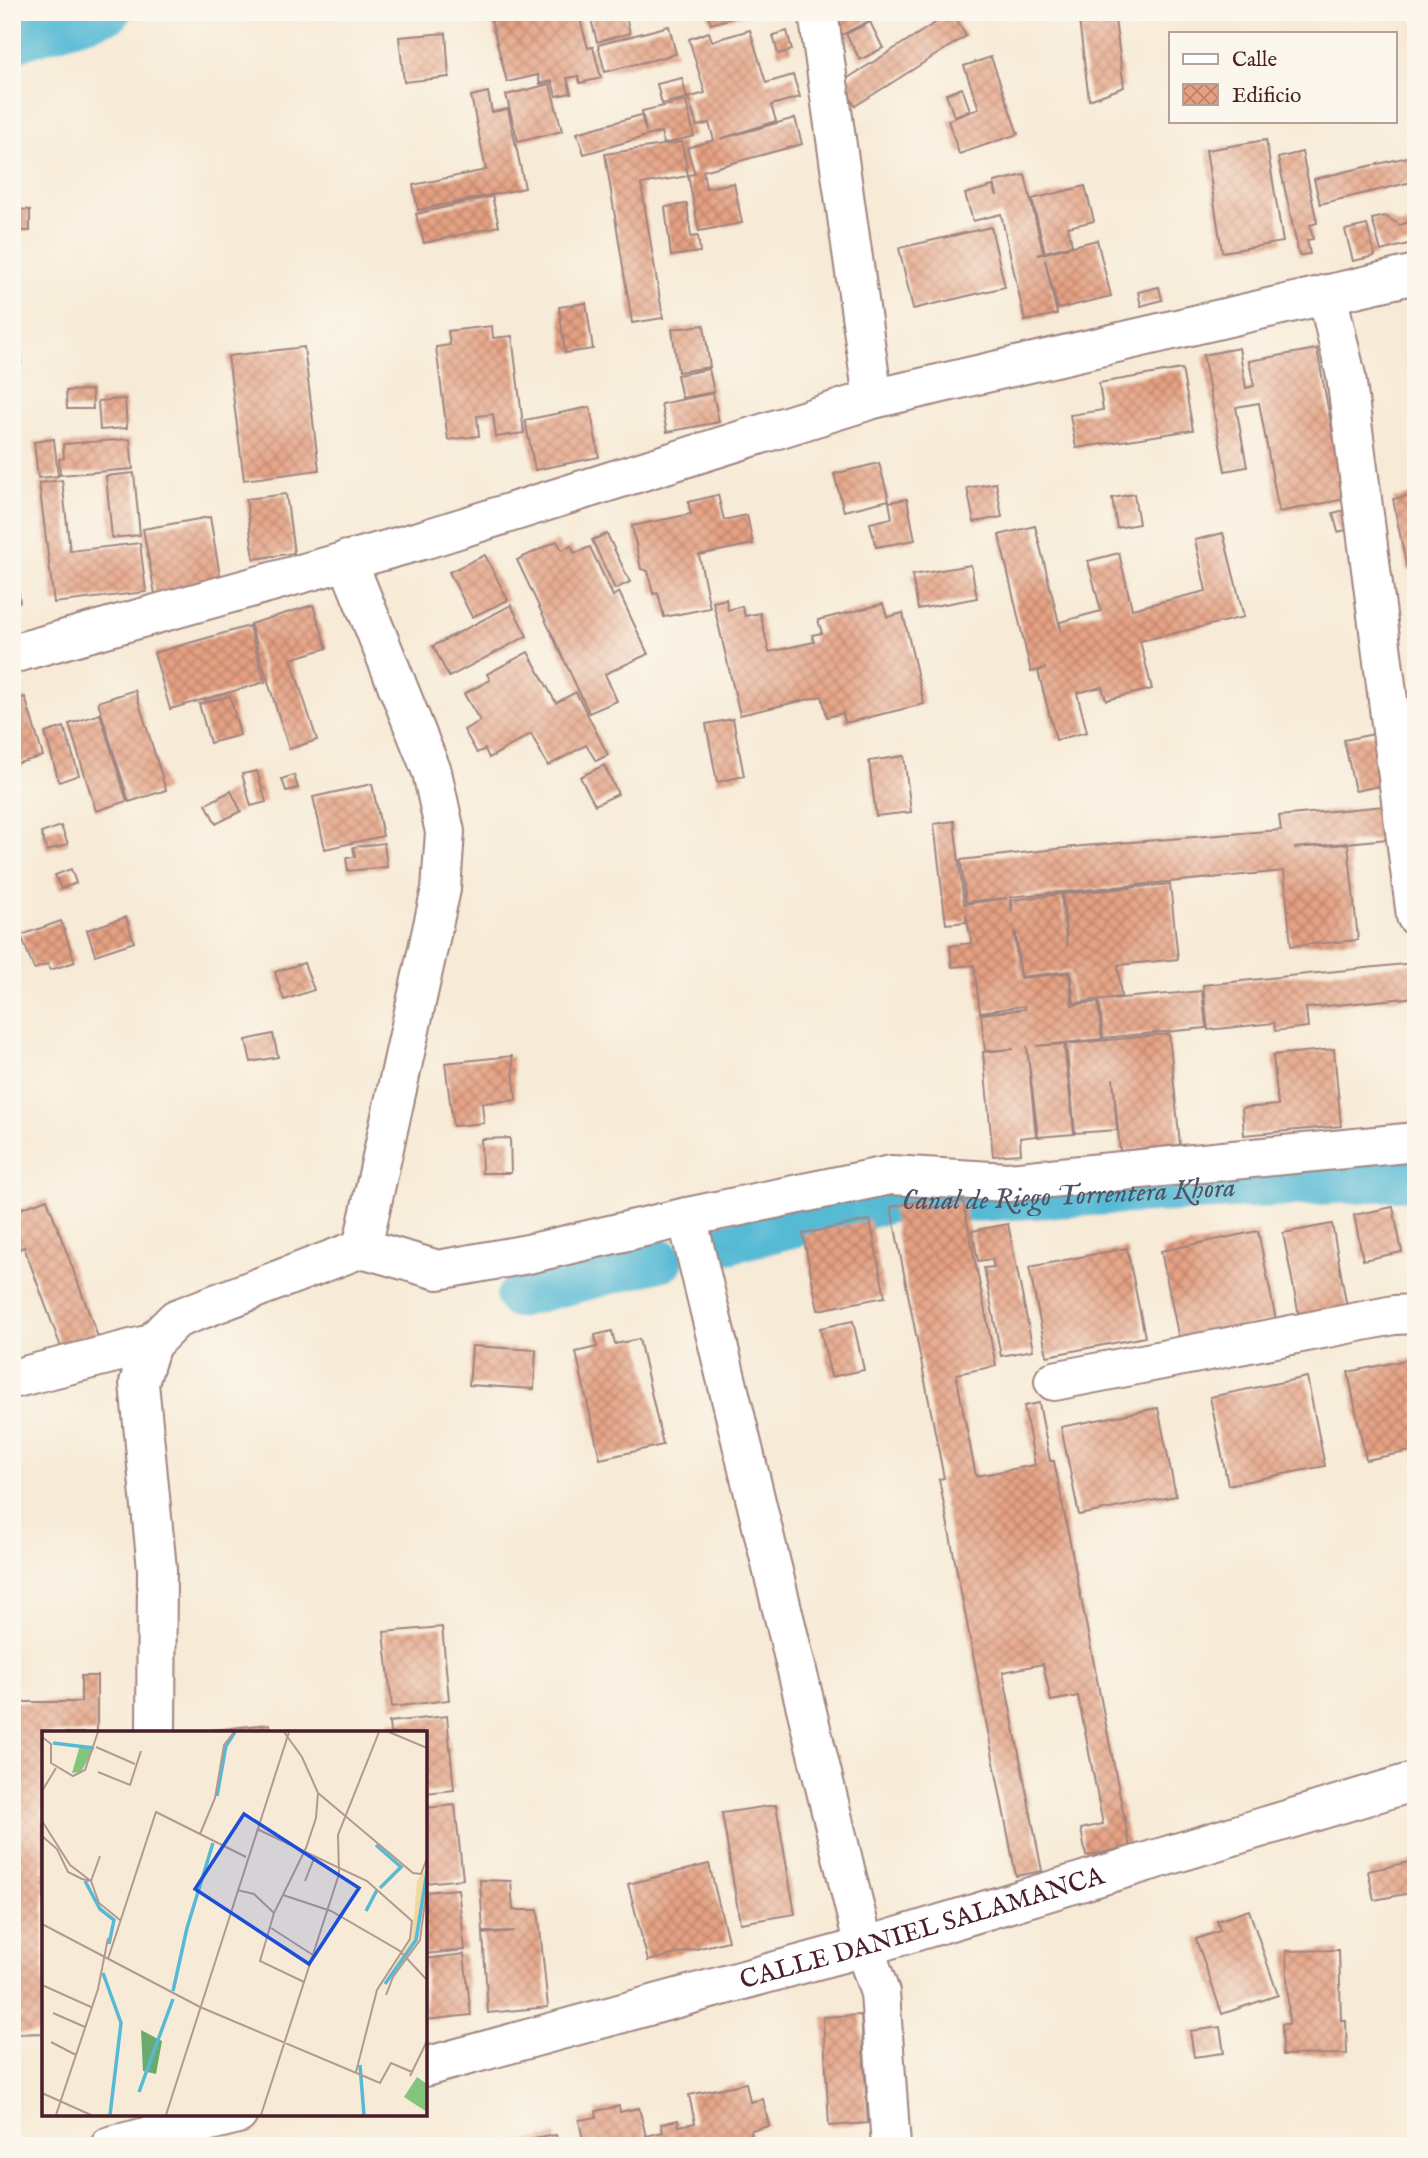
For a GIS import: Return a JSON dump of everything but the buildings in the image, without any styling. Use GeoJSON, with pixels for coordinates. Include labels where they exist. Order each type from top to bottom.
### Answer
{"type":"FeatureCollection","features":[{"type":"Feature","properties":{"kind":"street"},"geometry":{"type":"LineString","coordinates":[[818,12],[873,399]]}},
{"type":"Feature","properties":{"kind":"street"},"geometry":{"type":"LineString","coordinates":[[12,654],[426,539],[873,399],[1416,274]]}},
{"type":"Feature","properties":{"kind":"street"},"geometry":{"type":"LineString","coordinates":[[1328,294],[1346,376],[1416,915]]}},
{"type":"Feature","properties":{"kind":"street"},"geometry":{"type":"LineString","coordinates":[[347,560],[432,772],[445,832],[441,889],[362,1248]]}},
{"type":"Feature","properties":{"kind":"street"},"geometry":{"type":"LineString","coordinates":[[156,1731],[157,1569],[139,1383],[151,1344],[176,1319],[362,1248],[438,1270],[528,1254],[687,1217],[891,1175],[1008,1182],[1416,1142]]}},
{"type":"Feature","properties":{"kind":"street"},"geometry":{"type":"LineString","coordinates":[[687,1217],[864,1948],[880,1993],[891,2146]]}},
{"type":"Feature","properties":{"kind":"street"},"geometry":{"type":"LineString","coordinates":[[1054,1381],[1394,1315],[1416,1314]]}},
{"type":"Feature","properties":{"kind":"street"},"geometry":{"type":"LineString","coordinates":[[12,1379],[151,1344]]}},
{"type":"Feature","properties":{"kind":"street","name":"CALLE DANIEL SALAMANCA"},"geometry":{"type":"LineString","coordinates":[[427,2066],[864,1948],[1416,1781]]}},
{"type":"Feature","properties":{"kind":"street"},"geometry":{"type":"LineString","coordinates":[[110,2146],[152,2124],[221,2116]]}},
{"type":"Feature","properties":{"kind":"waterway","name":"Canal de Riego Torrentera Khora"},"geometry":{"type":"LineString","coordinates":[[12,42],[110,12]]}},
{"type":"Feature","properties":{"kind":"waterway","name":"Canal de Riego Torrentera Khora"},"geometry":{"type":"LineString","coordinates":[[728,1243],[895,1201],[973,1201],[1416,1179]]}},
{"type":"Feature","properties":{"kind":"waterway","name":"Canal de Riego Torrentera Khora"},"geometry":{"type":"LineString","coordinates":[[517,1297],[663,1260]]}}]}
